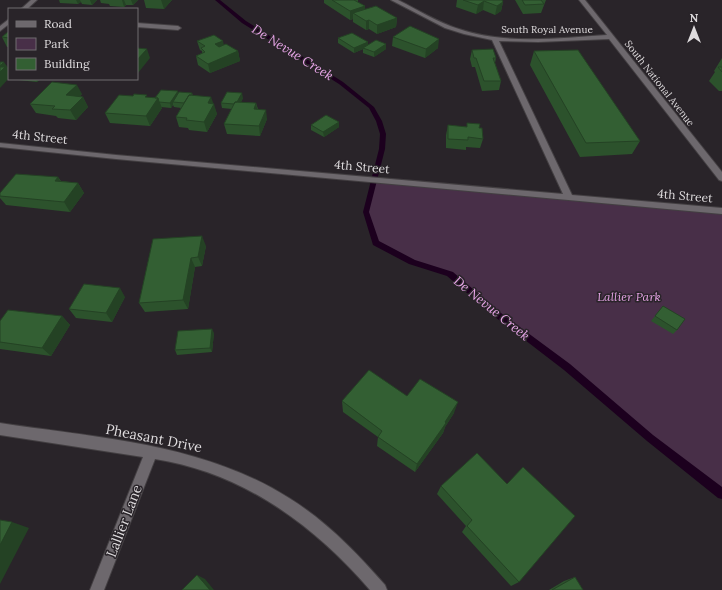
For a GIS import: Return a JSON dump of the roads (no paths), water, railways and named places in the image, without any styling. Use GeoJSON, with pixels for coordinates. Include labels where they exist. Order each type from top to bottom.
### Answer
{"type":"FeatureCollection","features":[{"type":"Feature","properties":{"kind":"street"},"geometry":{"type":"LineString","coordinates":[[25,8],[34,0]]}},
{"type":"Feature","properties":{"kind":"street","name":"South Royal Avenue"},"geometry":{"type":"LineString","coordinates":[[394,0],[453,29],[476,35],[525,40],[612,37]]}},
{"type":"Feature","properties":{"kind":"street","name":"South National Avenue"},"geometry":{"type":"LineString","coordinates":[[582,0],[722,178]]}},
{"type":"Feature","properties":{"kind":"street"},"geometry":{"type":"LineString","coordinates":[[0,29],[8,22]]}},
{"type":"Feature","properties":{"kind":"street"},"geometry":{"type":"LineString","coordinates":[[138,25],[178,28]]}},
{"type":"Feature","properties":{"kind":"street"},"geometry":{"type":"LineString","coordinates":[[495,38],[569,198]]}},
{"type":"Feature","properties":{"kind":"street","name":"4th Street"},"geometry":{"type":"LineString","coordinates":[[0,145],[354,179],[722,211]]}},
{"type":"Feature","properties":{"kind":"street","name":"Pheasant Drive"},"geometry":{"type":"LineString","coordinates":[[0,429],[189,459],[249,482],[295,509],[329,537],[362,569],[380,590]]}},
{"type":"Feature","properties":{"kind":"street","name":"Lallier Lane"},"geometry":{"type":"LineString","coordinates":[[97,590],[151,452]]}},
{"type":"Feature","properties":{"kind":"waterway","name":"De Nevue Creek"},"geometry":{"type":"LineString","coordinates":[[217,0],[244,22],[341,83],[371,107],[379,121],[383,134],[382,149],[366,212],[376,243],[412,262],[450,274],[498,315],[567,367],[650,438],[722,494]]}},
{"type":"Feature","properties":{"kind":"park label","name":"Lallier Park"},"geometry":{"type":"Point","coordinates":[629,297]}}]}
